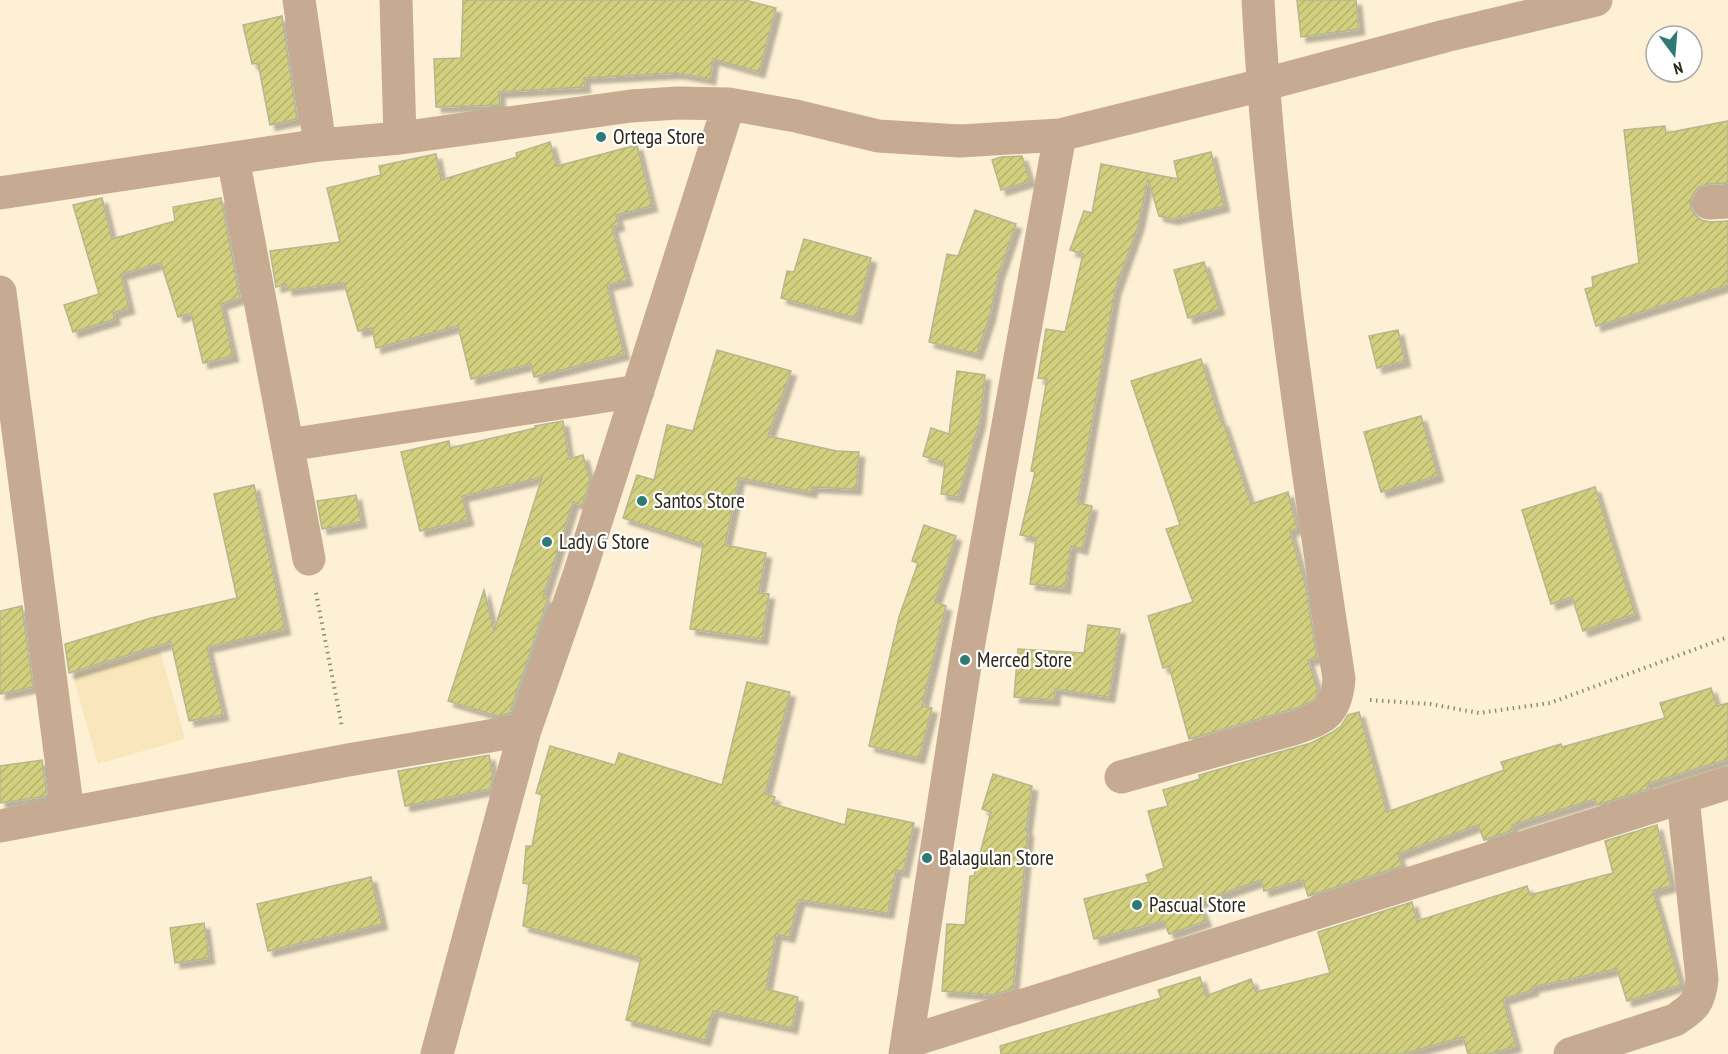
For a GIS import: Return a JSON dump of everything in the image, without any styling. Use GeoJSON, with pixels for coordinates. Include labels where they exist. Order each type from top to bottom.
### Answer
{"type":"FeatureCollection","features":[{"type":"Feature","properties":{"kind":"street"},"geometry":{"type":"LineString","coordinates":[[299,0],[320,145]]}},
{"type":"Feature","properties":{"kind":"street"},"geometry":{"type":"LineString","coordinates":[[396,0],[400,138]]}},
{"type":"Feature","properties":{"kind":"street"},"geometry":{"type":"LineString","coordinates":[[1121,777],[1316,721],[1329,711],[1337,699],[1339,679],[1290,344],[1262,85],[1258,0]]}},
{"type":"Feature","properties":{"kind":"street"},"geometry":{"type":"LineString","coordinates":[[0,193],[320,145],[400,138],[631,106],[678,103],[729,104],[795,116],[878,136],[960,141],[1060,135],[1262,85],[1445,36],[1596,0]]}},
{"type":"Feature","properties":{"kind":"street"},"geometry":{"type":"LineString","coordinates":[[437,1054],[525,730],[579,575],[729,104]]}},
{"type":"Feature","properties":{"kind":"street"},"geometry":{"type":"LineString","coordinates":[[1060,135],[966,659],[906,1048],[1728,783]]}},
{"type":"Feature","properties":{"kind":"street"},"geometry":{"type":"LineString","coordinates":[[233,158],[309,559]]}},
{"type":"Feature","properties":{"kind":"street"},"geometry":{"type":"LineString","coordinates":[[0,292],[68,813]]}},
{"type":"Feature","properties":{"kind":"street"},"geometry":{"type":"LineString","coordinates":[[288,445],[638,391]]}},
{"type":"Feature","properties":{"kind":"street"},"geometry":{"type":"LineString","coordinates":[[0,826],[348,760],[525,730]]}},
{"type":"Feature","properties":{"kind":"street"},"geometry":{"type":"LineString","coordinates":[[1570,1054],[1674,1020],[1690,1010],[1700,998],[1702,979],[1683,798]]}},
{"type":"Feature","properties":{"kind":"path"},"geometry":{"type":"LineString","coordinates":[[309,559],[348,760]]}},
{"type":"Feature","properties":{"kind":"path"},"geometry":{"type":"LineString","coordinates":[[1337,699],[1430,704],[1479,713],[1550,703],[1728,637]]}},
{"type":"Feature","properties":{"kind":"shaded area"},"geometry":{"type":"Polygon","coordinates":[[[160,651],[185,739],[98,764],[73,676],[160,651]]]}},
{"type":"Feature","properties":{"kind":"building"},"geometry":{"type":"Polygon","coordinates":[[[463,0],[745,0],[776,8],[759,72],[713,59],[710,79],[677,73],[584,78],[585,87],[499,92],[500,105],[436,107],[434,59],[461,58],[463,0]]]}},
{"type":"Feature","properties":{"kind":"building"},"geometry":{"type":"Polygon","coordinates":[[[1297,0],[1356,0],[1359,29],[1301,37],[1297,0]]]}},
{"type":"Feature","properties":{"kind":"building"},"geometry":{"type":"Polygon","coordinates":[[[282,16],[297,119],[270,125],[258,63],[252,64],[243,25],[282,16]]]}},
{"type":"Feature","properties":{"kind":"building"},"geometry":{"type":"Polygon","coordinates":[[[1728,121],[1728,183],[1699,187],[1690,203],[1693,213],[1701,220],[1728,221],[1728,285],[1596,326],[1585,289],[1593,287],[1592,277],[1639,263],[1624,130],[1665,126],[1666,133],[1728,121]]]}},
{"type":"Feature","properties":{"kind":"building"},"geometry":{"type":"Polygon","coordinates":[[[550,142],[557,166],[637,145],[652,206],[616,215],[619,225],[612,227],[627,280],[607,285],[624,354],[534,377],[531,364],[471,379],[458,326],[376,348],[372,328],[358,331],[344,283],[287,290],[286,284],[276,287],[270,251],[340,242],[327,188],[381,175],[379,166],[436,154],[441,180],[517,157],[516,153],[550,142]]]}},
{"type":"Feature","properties":{"kind":"building"},"geometry":{"type":"Polygon","coordinates":[[[1211,152],[1224,206],[1173,219],[1159,216],[1148,179],[1138,226],[1115,290],[1078,503],[1092,506],[1082,549],[1071,546],[1065,588],[1030,584],[1036,538],[1020,535],[1035,472],[1031,471],[1047,379],[1038,378],[1046,329],[1065,332],[1083,254],[1070,250],[1084,211],[1092,213],[1101,164],[1178,179],[1174,161],[1211,152]]]}},
{"type":"Feature","properties":{"kind":"building"},"geometry":{"type":"Polygon","coordinates":[[[1022,156],[1030,181],[1001,190],[992,160],[1022,156]]]}},
{"type":"Feature","properties":{"kind":"building"},"geometry":{"type":"Polygon","coordinates":[[[102,198],[112,239],[175,221],[173,207],[221,198],[240,298],[221,304],[233,356],[203,363],[191,313],[178,317],[161,263],[121,274],[129,308],[113,313],[115,319],[73,332],[64,305],[99,294],[73,205],[102,198]]]}},
{"type":"Feature","properties":{"kind":"building"},"geometry":{"type":"Polygon","coordinates":[[[975,210],[1016,224],[998,276],[990,315],[977,354],[929,342],[947,254],[958,256],[975,210]]]}},
{"type":"Feature","properties":{"kind":"building"},"geometry":{"type":"Polygon","coordinates":[[[804,239],[871,258],[856,318],[781,298],[787,271],[794,272],[804,239]]]}},
{"type":"Feature","properties":{"kind":"building"},"geometry":{"type":"Polygon","coordinates":[[[1204,262],[1219,309],[1188,318],[1174,270],[1204,262]]]}},
{"type":"Feature","properties":{"kind":"building"},"geometry":{"type":"Polygon","coordinates":[[[1398,330],[1405,361],[1377,368],[1369,336],[1398,330]]]}},
{"type":"Feature","properties":{"kind":"building"},"geometry":{"type":"Polygon","coordinates":[[[717,350],[791,371],[768,436],[837,451],[859,452],[856,489],[812,487],[811,492],[739,478],[725,545],[766,553],[759,593],[769,594],[762,639],[690,629],[703,544],[623,518],[637,475],[654,480],[667,425],[693,431],[717,350]]]}},
{"type":"Feature","properties":{"kind":"building"},"geometry":{"type":"Polygon","coordinates":[[[1201,359],[1251,504],[1288,492],[1297,528],[1290,531],[1306,587],[1317,658],[1308,660],[1318,691],[1314,700],[1297,708],[1189,739],[1169,666],[1163,668],[1148,616],[1193,602],[1166,529],[1180,525],[1131,381],[1201,359]]]}},
{"type":"Feature","properties":{"kind":"building"},"geometry":{"type":"Polygon","coordinates":[[[957,371],[985,375],[980,421],[958,497],[941,494],[945,463],[923,456],[931,428],[949,434],[957,371]]]}},
{"type":"Feature","properties":{"kind":"building"},"geometry":{"type":"Polygon","coordinates":[[[1421,416],[1438,476],[1381,492],[1364,432],[1421,416]]]}},
{"type":"Feature","properties":{"kind":"building"},"geometry":{"type":"Polygon","coordinates":[[[563,421],[569,459],[583,455],[590,480],[582,505],[573,502],[543,597],[548,598],[510,713],[497,716],[448,701],[484,590],[494,631],[542,477],[462,496],[468,520],[420,531],[401,452],[449,441],[450,448],[563,421]]]}},
{"type":"Feature","properties":{"kind":"building"},"geometry":{"type":"Polygon","coordinates":[[[254,485],[285,629],[207,647],[223,715],[189,721],[171,642],[69,673],[65,644],[151,618],[237,598],[214,494],[254,485]]]}},
{"type":"Feature","properties":{"kind":"building"},"geometry":{"type":"Polygon","coordinates":[[[1595,487],[1635,614],[1583,631],[1572,597],[1551,604],[1522,510],[1595,487]]]}},
{"type":"Feature","properties":{"kind":"building"},"geometry":{"type":"Polygon","coordinates":[[[356,495],[361,522],[322,529],[317,501],[356,495]]]}},
{"type":"Feature","properties":{"kind":"building"},"geometry":{"type":"Polygon","coordinates":[[[924,525],[956,536],[935,602],[946,606],[922,706],[932,708],[919,758],[869,746],[899,617],[918,563],[912,561],[924,525]]]}},
{"type":"Feature","properties":{"kind":"building"},"geometry":{"type":"Polygon","coordinates":[[[22,606],[33,687],[0,694],[0,611],[22,606]]]}},
{"type":"Feature","properties":{"kind":"building"},"geometry":{"type":"Polygon","coordinates":[[[1088,625],[1120,629],[1109,697],[1055,689],[1054,700],[1014,697],[1018,649],[1084,653],[1088,625]]]}},
{"type":"Feature","properties":{"kind":"building"},"geometry":{"type":"Polygon","coordinates":[[[747,682],[790,692],[765,794],[775,797],[773,804],[845,825],[848,809],[914,823],[903,872],[896,870],[888,913],[799,900],[789,937],[776,934],[766,989],[798,997],[792,1028],[713,1011],[705,1040],[626,1020],[641,958],[523,926],[529,884],[523,883],[526,846],[532,846],[542,795],[536,793],[550,746],[615,765],[619,753],[722,785],[747,682]]]}},
{"type":"Feature","properties":{"kind":"building"},"geometry":{"type":"Polygon","coordinates":[[[1711,688],[1717,706],[1728,703],[1728,759],[1646,784],[1648,789],[1597,805],[1595,799],[1512,825],[1513,830],[1484,840],[1478,825],[1398,854],[1402,866],[1308,896],[1303,880],[1264,891],[1261,880],[1198,902],[1206,921],[1169,934],[1164,921],[1094,939],[1084,899],[1149,882],[1146,875],[1164,868],[1148,811],[1168,806],[1163,790],[1200,779],[1199,775],[1311,743],[1341,726],[1348,715],[1359,712],[1387,812],[1504,770],[1501,762],[1561,744],[1562,747],[1665,718],[1660,703],[1711,688]]]}},
{"type":"Feature","properties":{"kind":"building"},"geometry":{"type":"Polygon","coordinates":[[[489,755],[493,776],[490,789],[405,806],[398,771],[489,755]]]}},
{"type":"Feature","properties":{"kind":"building"},"geometry":{"type":"Polygon","coordinates":[[[42,760],[47,796],[0,803],[0,766],[42,760]]]}},
{"type":"Feature","properties":{"kind":"building"},"geometry":{"type":"Polygon","coordinates":[[[993,774],[1032,786],[1013,989],[992,995],[942,991],[947,924],[965,925],[970,876],[974,876],[991,812],[982,809],[993,774]]]}},
{"type":"Feature","properties":{"kind":"building"},"geometry":{"type":"Polygon","coordinates":[[[1657,825],[1671,886],[1653,891],[1681,985],[1627,1001],[1617,969],[1532,987],[1533,990],[1503,999],[1516,1046],[1489,1054],[1468,1054],[1463,1037],[1403,1054],[1001,1054],[1000,1046],[1161,998],[1158,990],[1200,977],[1206,996],[1251,979],[1256,992],[1330,973],[1318,932],[1412,902],[1417,921],[1527,886],[1530,895],[1613,873],[1605,841],[1657,825]]]}},
{"type":"Feature","properties":{"kind":"building"},"geometry":{"type":"Polygon","coordinates":[[[371,877],[382,924],[268,951],[257,904],[371,877]]]}},
{"type":"Feature","properties":{"kind":"building"},"geometry":{"type":"Polygon","coordinates":[[[204,923],[209,958],[175,963],[170,928],[204,923]]]}},
{"type":"Feature","properties":{"kind":"place","name":"Ortega Store"},"geometry":{"type":"Point","coordinates":[601,137]}},
{"type":"Feature","properties":{"kind":"place","name":"Santos Store"},"geometry":{"type":"Point","coordinates":[642,501]}},
{"type":"Feature","properties":{"kind":"place","name":"Lady G Store"},"geometry":{"type":"Point","coordinates":[547,542]}},
{"type":"Feature","properties":{"kind":"place","name":"Merced Store"},"geometry":{"type":"Point","coordinates":[965,660]}},
{"type":"Feature","properties":{"kind":"place","name":"Balagulan Store"},"geometry":{"type":"Point","coordinates":[927,858]}},
{"type":"Feature","properties":{"kind":"place","name":"Pascual Store"},"geometry":{"type":"Point","coordinates":[1137,905]}}]}
